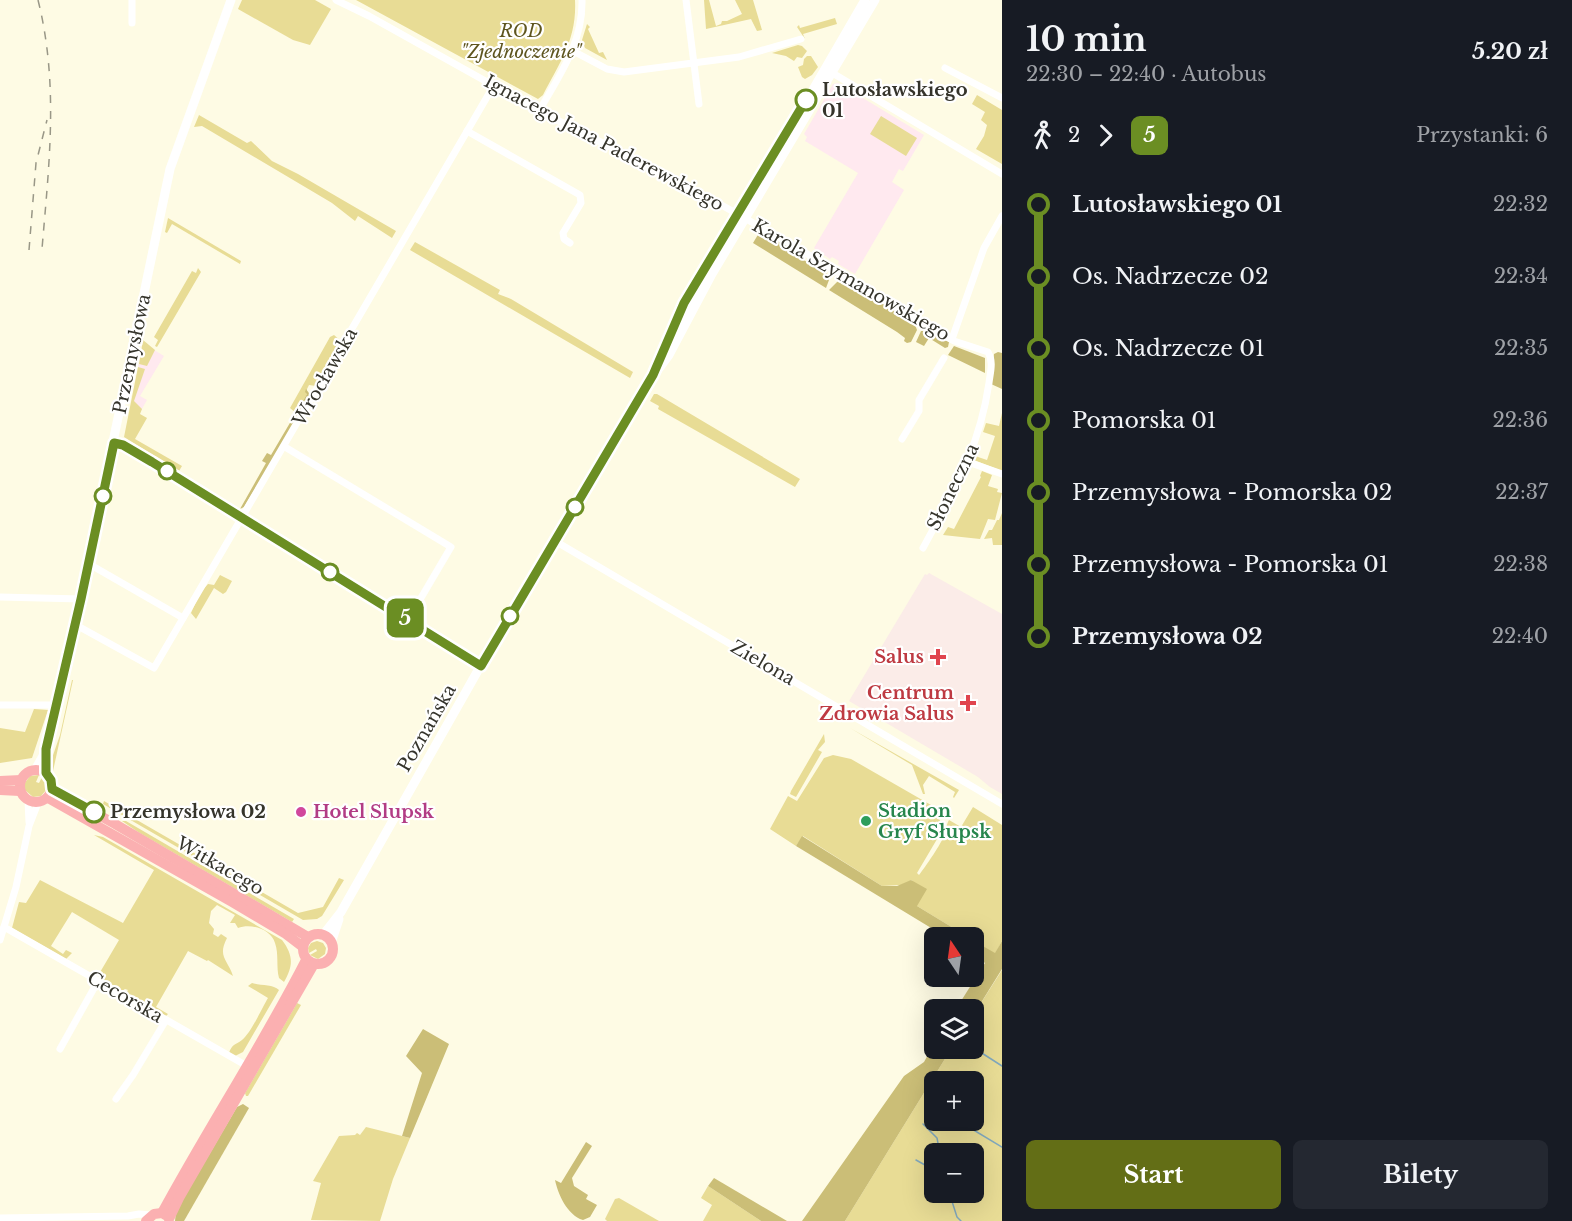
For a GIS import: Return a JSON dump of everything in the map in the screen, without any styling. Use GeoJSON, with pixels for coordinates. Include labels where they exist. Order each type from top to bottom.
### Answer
{"type":"FeatureCollection","features":[{"type":"Feature","properties":{"kind":"main road","name":"Przemysłowa"},"geometry":{"type":"LineString","coordinates":[[40,771],[76,625],[170,169],[231,0]]}},
{"type":"Feature","properties":{"kind":"main road","name":"Poznańska"},"geometry":{"type":"LineString","coordinates":[[327,939],[481,666],[653,375],[669,356],[741,217],[785,138],[828,70],[862,4],[875,0]]}},
{"type":"Feature","properties":{"kind":"main road"},"geometry":{"type":"LineString","coordinates":[[0,781],[20,786],[41,798],[51,780],[40,771],[29,771],[20,786],[0,790]]}},
{"type":"Feature","properties":{"kind":"main road","name":"Witkacego"},"geometry":{"type":"LineString","coordinates":[[41,798],[115,824],[305,942]]}},
{"type":"Feature","properties":{"kind":"main road"},"geometry":{"type":"LineString","coordinates":[[157,1219],[179,1198],[310,962],[305,942],[318,934],[327,939],[333,953],[324,963],[310,962]]}},
{"type":"Feature","properties":{"kind":"main road"},"geometry":{"type":"LineString","coordinates":[[157,1219],[310,962]]}},
{"type":"Feature","properties":{"kind":"street"},"geometry":{"type":"LineString","coordinates":[[132,0],[132,23]]}},
{"type":"Feature","properties":{"kind":"street","name":"Ignacego Jana Paderewskiego"},"geometry":{"type":"LineString","coordinates":[[336,0],[369,15],[539,111],[679,181],[741,217]]}},
{"type":"Feature","properties":{"kind":"street"},"geometry":{"type":"LineString","coordinates":[[539,111],[573,51],[582,20],[582,0]]}},
{"type":"Feature","properties":{"kind":"street"},"geometry":{"type":"LineString","coordinates":[[686,0],[699,104]]}},
{"type":"Feature","properties":{"kind":"street"},"geometry":{"type":"LineString","coordinates":[[573,51],[614,71],[742,57],[801,39]]}},
{"type":"Feature","properties":{"kind":"street"},"geometry":{"type":"LineString","coordinates":[[945,68],[1002,98]]}},
{"type":"Feature","properties":{"kind":"street"},"geometry":{"type":"LineString","coordinates":[[828,70],[1002,174]]}},
{"type":"Feature","properties":{"kind":"street","name":"Wrocławska"},"geometry":{"type":"LineString","coordinates":[[76,625],[154,668],[285,447],[494,85]]}},
{"type":"Feature","properties":{"kind":"street"},"geometry":{"type":"LineString","coordinates":[[467,131],[580,195],[581,203],[563,233],[564,239],[570,243]]}},
{"type":"Feature","properties":{"kind":"street"},"geometry":{"type":"LineString","coordinates":[[952,339],[984,248],[1002,216]]}},
{"type":"Feature","properties":{"kind":"street","name":"Karola Szymanowskiego"},"geometry":{"type":"LineString","coordinates":[[741,217],[952,339],[985,350],[990,355]]}},
{"type":"Feature","properties":{"kind":"street","name":"Słoneczna"},"geometry":{"type":"LineString","coordinates":[[923,548],[968,462],[987,398],[990,355]]}},
{"type":"Feature","properties":{"kind":"street"},"geometry":{"type":"LineString","coordinates":[[902,439],[919,412],[919,400],[944,358]]}},
{"type":"Feature","properties":{"kind":"street"},"geometry":{"type":"LineString","coordinates":[[114,443],[139,454],[481,666]]}},
{"type":"Feature","properties":{"kind":"street"},"geometry":{"type":"LineString","coordinates":[[285,447],[451,547],[408,620]]}},
{"type":"Feature","properties":{"kind":"street"},"geometry":{"type":"LineString","coordinates":[[968,462],[1002,474]]}},
{"type":"Feature","properties":{"kind":"street","name":"Zielona"},"geometry":{"type":"LineString","coordinates":[[555,541],[1002,804]]}},
{"type":"Feature","properties":{"kind":"street"},"geometry":{"type":"LineString","coordinates":[[89,564],[183,618]]}},
{"type":"Feature","properties":{"kind":"street"},"geometry":{"type":"LineString","coordinates":[[0,597],[81,599]]}},
{"type":"Feature","properties":{"kind":"street"},"geometry":{"type":"LineString","coordinates":[[0,705],[58,705]]}},
{"type":"Feature","properties":{"kind":"street"},"geometry":{"type":"LineString","coordinates":[[0,940],[18,880],[29,825],[41,798]]}},
{"type":"Feature","properties":{"kind":"street","name":"Cecorska"},"geometry":{"type":"LineString","coordinates":[[4,927],[247,1066]]}},
{"type":"Feature","properties":{"kind":"street"},"geometry":{"type":"LineString","coordinates":[[60,1049],[98,981]]}},
{"type":"Feature","properties":{"kind":"street"},"geometry":{"type":"LineString","coordinates":[[116,1099],[134,1075],[166,1020]]}},
{"type":"Feature","properties":{"kind":"street"},"geometry":{"type":"LineString","coordinates":[[0,1218],[139,1214],[157,1219]]}},
{"type":"Feature","properties":{"kind":"shaded area"},"geometry":{"type":"Polygon","coordinates":[[[838,83],[924,135],[903,171],[899,169],[892,182],[904,190],[855,274],[838,264],[839,261],[832,257],[830,259],[814,248],[858,173],[805,141],[807,137],[804,134],[833,84],[838,83]]]}},
{"type":"Feature","properties":{"kind":"shaded area"},"geometry":{"type":"Polygon","coordinates":[[[759,233],[792,248],[790,252],[829,275],[826,288],[753,243],[759,233]]]}},
{"type":"Feature","properties":{"kind":"shaded area"},"geometry":{"type":"Polygon","coordinates":[[[841,278],[914,322],[917,330],[911,342],[907,343],[904,341],[905,338],[897,332],[829,290],[841,278]]]}},
{"type":"Feature","properties":{"kind":"shaded area"},"geometry":{"type":"Polygon","coordinates":[[[927,330],[949,342],[948,347],[945,348],[929,338],[924,346],[916,342],[921,331],[927,330]]]}},
{"type":"Feature","properties":{"kind":"shaded area"},"geometry":{"type":"Polygon","coordinates":[[[143,343],[164,356],[140,396],[147,400],[139,414],[130,409],[143,343]]]}},
{"type":"Feature","properties":{"kind":"shaded area"},"geometry":{"type":"Polygon","coordinates":[[[954,346],[985,358],[985,373],[948,355],[954,346]]]}},
{"type":"Feature","properties":{"kind":"shaded area"},"geometry":{"type":"Polygon","coordinates":[[[1002,353],[1002,389],[991,384],[994,354],[1002,353]]]}},
{"type":"Feature","properties":{"kind":"shaded area"},"geometry":{"type":"Polygon","coordinates":[[[306,389],[311,396],[244,507],[240,509],[266,463],[262,461],[267,453],[271,455],[307,394],[306,389]]]}},
{"type":"Feature","properties":{"kind":"shaded area","name":"Salus"},"geometry":{"type":"Polygon","coordinates":[[[929,573],[1002,614],[1002,794],[978,777],[849,701],[925,574],[929,573]]]}},
{"type":"Feature","properties":{"kind":"shaded area"},"geometry":{"type":"Polygon","coordinates":[[[802,836],[882,886],[897,886],[911,880],[927,889],[917,906],[952,927],[930,927],[796,846],[802,836]]]}},
{"type":"Feature","properties":{"kind":"shaded area"},"geometry":{"type":"Polygon","coordinates":[[[1002,941],[1002,969],[983,999],[962,999],[970,987],[984,987],[984,947],[995,953],[1002,941]]]}},
{"type":"Feature","properties":{"kind":"shaded area"},"geometry":{"type":"Polygon","coordinates":[[[423,1029],[449,1044],[410,1138],[402,1136],[422,1073],[406,1056],[423,1029]]]}},
{"type":"Feature","properties":{"kind":"shaded area"},"geometry":{"type":"Polygon","coordinates":[[[926,1059],[945,1059],[937,1071],[924,1071],[924,1093],[845,1221],[802,1221],[904,1076],[926,1059]]]}},
{"type":"Feature","properties":{"kind":"shaded area"},"geometry":{"type":"Polygon","coordinates":[[[243,1104],[249,1108],[184,1221],[175,1221],[176,1211],[237,1107],[243,1104]]]}},
{"type":"Feature","properties":{"kind":"shaded area"},"geometry":{"type":"Polygon","coordinates":[[[586,1142],[592,1146],[572,1178],[574,1186],[588,1195],[586,1199],[597,1205],[590,1217],[583,1220],[568,1209],[555,1180],[561,1183],[586,1142]]]}},
{"type":"Feature","properties":{"kind":"shaded area"},"geometry":{"type":"Polygon","coordinates":[[[714,1178],[787,1221],[761,1221],[708,1186],[714,1178]]]}},
{"type":"Feature","properties":{"kind":"green space"},"geometry":{"type":"Polygon","coordinates":[[[242,0],[315,0],[331,9],[310,45],[293,40],[238,9],[242,0]]]}},
{"type":"Feature","properties":{"kind":"green space","name":"ROD \"Zjednoczenie\""},"geometry":{"type":"Polygon","coordinates":[[[356,0],[575,0],[575,14],[566,50],[543,95],[538,99],[356,0]]]}},
{"type":"Feature","properties":{"kind":"green space"},"geometry":{"type":"Polygon","coordinates":[[[704,0],[709,0],[716,26],[722,21],[742,14],[735,0],[753,0],[762,30],[757,31],[751,19],[706,29],[704,0]]]}},
{"type":"Feature","properties":{"kind":"green space"},"geometry":{"type":"Polygon","coordinates":[[[835,18],[837,24],[803,34],[805,39],[797,27],[799,25],[800,28],[835,18]]]}},
{"type":"Feature","properties":{"kind":"green space"},"geometry":{"type":"Polygon","coordinates":[[[587,24],[599,53],[603,52],[607,60],[585,48],[582,40],[587,24]]]}},
{"type":"Feature","properties":{"kind":"green space"},"geometry":{"type":"Polygon","coordinates":[[[798,45],[807,51],[802,58],[797,57],[794,61],[786,56],[772,53],[798,45]]]}},
{"type":"Feature","properties":{"kind":"green space"},"geometry":{"type":"Polygon","coordinates":[[[807,56],[811,56],[818,67],[812,75],[805,79],[798,67],[803,65],[807,56]]]}},
{"type":"Feature","properties":{"kind":"green space"},"geometry":{"type":"Polygon","coordinates":[[[977,95],[1002,110],[1002,164],[976,149],[984,136],[987,125],[981,120],[985,112],[972,104],[977,95]]]}},
{"type":"Feature","properties":{"kind":"green space"},"geometry":{"type":"Polygon","coordinates":[[[199,115],[247,143],[251,141],[272,161],[396,231],[392,238],[358,216],[355,221],[332,203],[202,126],[194,127],[199,115]]]}},
{"type":"Feature","properties":{"kind":"green space"},"geometry":{"type":"Polygon","coordinates":[[[881,116],[917,138],[906,156],[870,134],[881,116]]]}},
{"type":"Feature","properties":{"kind":"green space"},"geometry":{"type":"Polygon","coordinates":[[[168,218],[241,261],[240,264],[172,224],[167,233],[165,232],[168,218]]]}},
{"type":"Feature","properties":{"kind":"green space"},"geometry":{"type":"Polygon","coordinates":[[[415,242],[500,290],[498,294],[511,299],[633,372],[630,378],[410,250],[415,242]]]}},
{"type":"Feature","properties":{"kind":"green space"},"geometry":{"type":"Polygon","coordinates":[[[198,268],[201,272],[157,347],[155,346],[158,340],[154,337],[192,271],[196,273],[198,268]]]}},
{"type":"Feature","properties":{"kind":"green space"},"geometry":{"type":"Polygon","coordinates":[[[334,335],[341,341],[316,386],[309,385],[307,394],[296,413],[290,408],[330,337],[334,335]]]}},
{"type":"Feature","properties":{"kind":"green space"},"geometry":{"type":"Polygon","coordinates":[[[143,340],[155,350],[147,366],[139,364],[143,340]]]}},
{"type":"Feature","properties":{"kind":"green space"},"geometry":{"type":"Polygon","coordinates":[[[138,367],[145,369],[134,401],[142,409],[140,414],[147,418],[135,439],[182,466],[179,471],[124,437],[138,367]]]}},
{"type":"Feature","properties":{"kind":"green space"},"geometry":{"type":"Polygon","coordinates":[[[654,394],[800,479],[795,487],[658,409],[659,406],[650,401],[654,394]]]}},
{"type":"Feature","properties":{"kind":"green space"},"geometry":{"type":"Polygon","coordinates":[[[1002,413],[1002,471],[974,460],[975,456],[987,460],[995,436],[983,432],[986,423],[999,426],[1002,413]]]}},
{"type":"Feature","properties":{"kind":"green space"},"geometry":{"type":"Polygon","coordinates":[[[982,471],[992,475],[988,486],[1002,493],[995,520],[988,519],[980,539],[943,535],[948,527],[954,529],[982,471]]]}},
{"type":"Feature","properties":{"kind":"green space"},"geometry":{"type":"Polygon","coordinates":[[[1002,513],[1002,545],[993,545],[992,538],[984,539],[1002,513]]]}},
{"type":"Feature","properties":{"kind":"green space"},"geometry":{"type":"Polygon","coordinates":[[[220,575],[232,581],[223,594],[214,588],[196,619],[191,613],[200,593],[208,584],[214,585],[220,575]]]}},
{"type":"Feature","properties":{"kind":"green space"},"geometry":{"type":"Polygon","coordinates":[[[72,680],[53,771],[51,761],[60,735],[72,680]]]}},
{"type":"Feature","properties":{"kind":"green space"},"geometry":{"type":"Polygon","coordinates":[[[34,709],[48,710],[32,758],[0,763],[0,728],[25,732],[34,709]]]}},
{"type":"Feature","properties":{"kind":"green space"},"geometry":{"type":"Polygon","coordinates":[[[850,728],[959,790],[954,798],[955,792],[929,776],[923,785],[925,794],[923,794],[912,765],[850,728]]]}},
{"type":"Feature","properties":{"kind":"green space"},"geometry":{"type":"Polygon","coordinates":[[[824,734],[825,742],[818,750],[822,752],[796,797],[790,794],[791,791],[824,734]]]}},
{"type":"Feature","properties":{"kind":"green space"},"geometry":{"type":"Polygon","coordinates":[[[833,755],[851,759],[938,809],[937,813],[943,829],[917,873],[919,875],[943,838],[949,820],[961,827],[973,807],[1002,825],[1002,941],[995,954],[984,947],[984,927],[952,927],[917,906],[912,880],[901,885],[882,886],[803,836],[796,846],[770,829],[788,796],[797,801],[824,758],[833,755]]]}},
{"type":"Feature","properties":{"kind":"green space"},"geometry":{"type":"Polygon","coordinates":[[[39,775],[36,782],[39,783],[42,777],[46,781],[47,789],[41,796],[33,797],[25,790],[24,784],[30,776],[39,775]]]}},
{"type":"Feature","properties":{"kind":"green space"},"geometry":{"type":"Polygon","coordinates":[[[104,801],[298,913],[323,907],[339,878],[344,880],[322,916],[317,919],[303,920],[103,804],[104,801]]]}},
{"type":"Feature","properties":{"kind":"green space"},"geometry":{"type":"Polygon","coordinates":[[[122,821],[126,821],[294,919],[292,922],[122,821]]]}},
{"type":"Feature","properties":{"kind":"green space"},"geometry":{"type":"Polygon","coordinates":[[[94,835],[103,837],[282,940],[289,951],[291,961],[284,982],[279,978],[273,938],[260,928],[249,926],[238,928],[235,923],[230,923],[235,915],[217,905],[211,911],[209,923],[214,929],[213,934],[218,937],[221,934],[227,938],[223,954],[233,976],[208,960],[188,951],[156,1007],[168,1014],[166,1016],[151,1008],[150,1003],[148,1006],[126,993],[128,990],[122,991],[100,978],[99,974],[119,940],[72,912],[51,946],[63,954],[66,950],[72,953],[66,959],[12,928],[19,902],[26,903],[40,880],[123,923],[154,870],[94,835]]]}},
{"type":"Feature","properties":{"kind":"green space"},"geometry":{"type":"Polygon","coordinates":[[[317,941],[323,943],[326,948],[325,954],[318,959],[310,955],[317,951],[316,949],[309,953],[308,948],[311,943],[317,941]]]}},
{"type":"Feature","properties":{"kind":"green space"},"geometry":{"type":"Polygon","coordinates":[[[1002,970],[1002,1221],[845,1221],[924,1093],[924,1131],[984,1131],[984,1071],[937,1071],[945,1059],[984,1059],[984,999],[1002,970]]]}},
{"type":"Feature","properties":{"kind":"green space"},"geometry":{"type":"Polygon","coordinates":[[[252,983],[279,990],[243,1052],[235,1056],[229,1053],[231,1048],[249,1032],[268,998],[248,986],[252,983]]]}},
{"type":"Feature","properties":{"kind":"green space"},"geometry":{"type":"Polygon","coordinates":[[[297,1003],[301,1005],[246,1096],[245,1093],[297,1003]]]}},
{"type":"Feature","properties":{"kind":"green space"},"geometry":{"type":"Polygon","coordinates":[[[366,1127],[410,1138],[393,1179],[380,1221],[311,1220],[321,1183],[313,1181],[339,1136],[357,1133],[360,1135],[366,1127]]]}},
{"type":"Feature","properties":{"kind":"green space"},"geometry":{"type":"Polygon","coordinates":[[[708,1186],[761,1221],[703,1221],[712,1205],[701,1198],[708,1186]]]}},
{"type":"Feature","properties":{"kind":"green space"},"geometry":{"type":"Polygon","coordinates":[[[619,1198],[659,1221],[607,1221],[605,1219],[615,1199],[619,1198]]]}},
{"type":"Feature","properties":{"kind":"waterway"},"geometry":{"type":"LineString","coordinates":[[984,1054],[1002,1066]]}},
{"type":"Feature","properties":{"kind":"waterway"},"geometry":{"type":"LineString","coordinates":[[923,1124],[937,1138],[938,1143]]}},
{"type":"Feature","properties":{"kind":"waterway"},"geometry":{"type":"LineString","coordinates":[[975,1131],[1002,1147]]}},
{"type":"Feature","properties":{"kind":"waterway"},"geometry":{"type":"LineString","coordinates":[[916,1160],[924,1164]]}},
{"type":"Feature","properties":{"kind":"waterway"},"geometry":{"type":"LineString","coordinates":[[953,1203],[957,1217],[961,1221]]}},
{"type":"Feature","properties":{"kind":"railway"},"geometry":{"type":"LineString","coordinates":[[38,0],[48,62],[51,124],[42,249]]}},
{"type":"Feature","properties":{"kind":"railway"},"geometry":{"type":"LineString","coordinates":[[29,250],[36,163],[47,120]]}},
{"type":"Feature","properties":{"kind":"bus line","name":"5"},"geometry":{"type":"LineString","coordinates":[[94,812],[52,789],[51,780],[46,773],[46,749],[58,705],[114,443],[123,445],[152,462],[481,666],[653,375],[681,308],[806,100]]}},
{"type":"Feature","properties":{"kind":"place","name":"Lutosławskiego 01"},"geometry":{"type":"Point","coordinates":[806,100]}},
{"type":"Feature","properties":{"kind":"place","name":"Salus"},"geometry":{"type":"Point","coordinates":[938,657]}},
{"type":"Feature","properties":{"kind":"place","name":"Centrum Zdrowia Salus"},"geometry":{"type":"Point","coordinates":[968,703]}},
{"type":"Feature","properties":{"kind":"place","name":"Przemysłowa 02"},"geometry":{"type":"Point","coordinates":[94,812]}},
{"type":"Feature","properties":{"kind":"place","name":"Hotel Slupsk"},"geometry":{"type":"Point","coordinates":[301,812]}},
{"type":"Feature","properties":{"kind":"place","name":"Stadion Gryf Słupsk"},"geometry":{"type":"Point","coordinates":[866,821]}}]}
